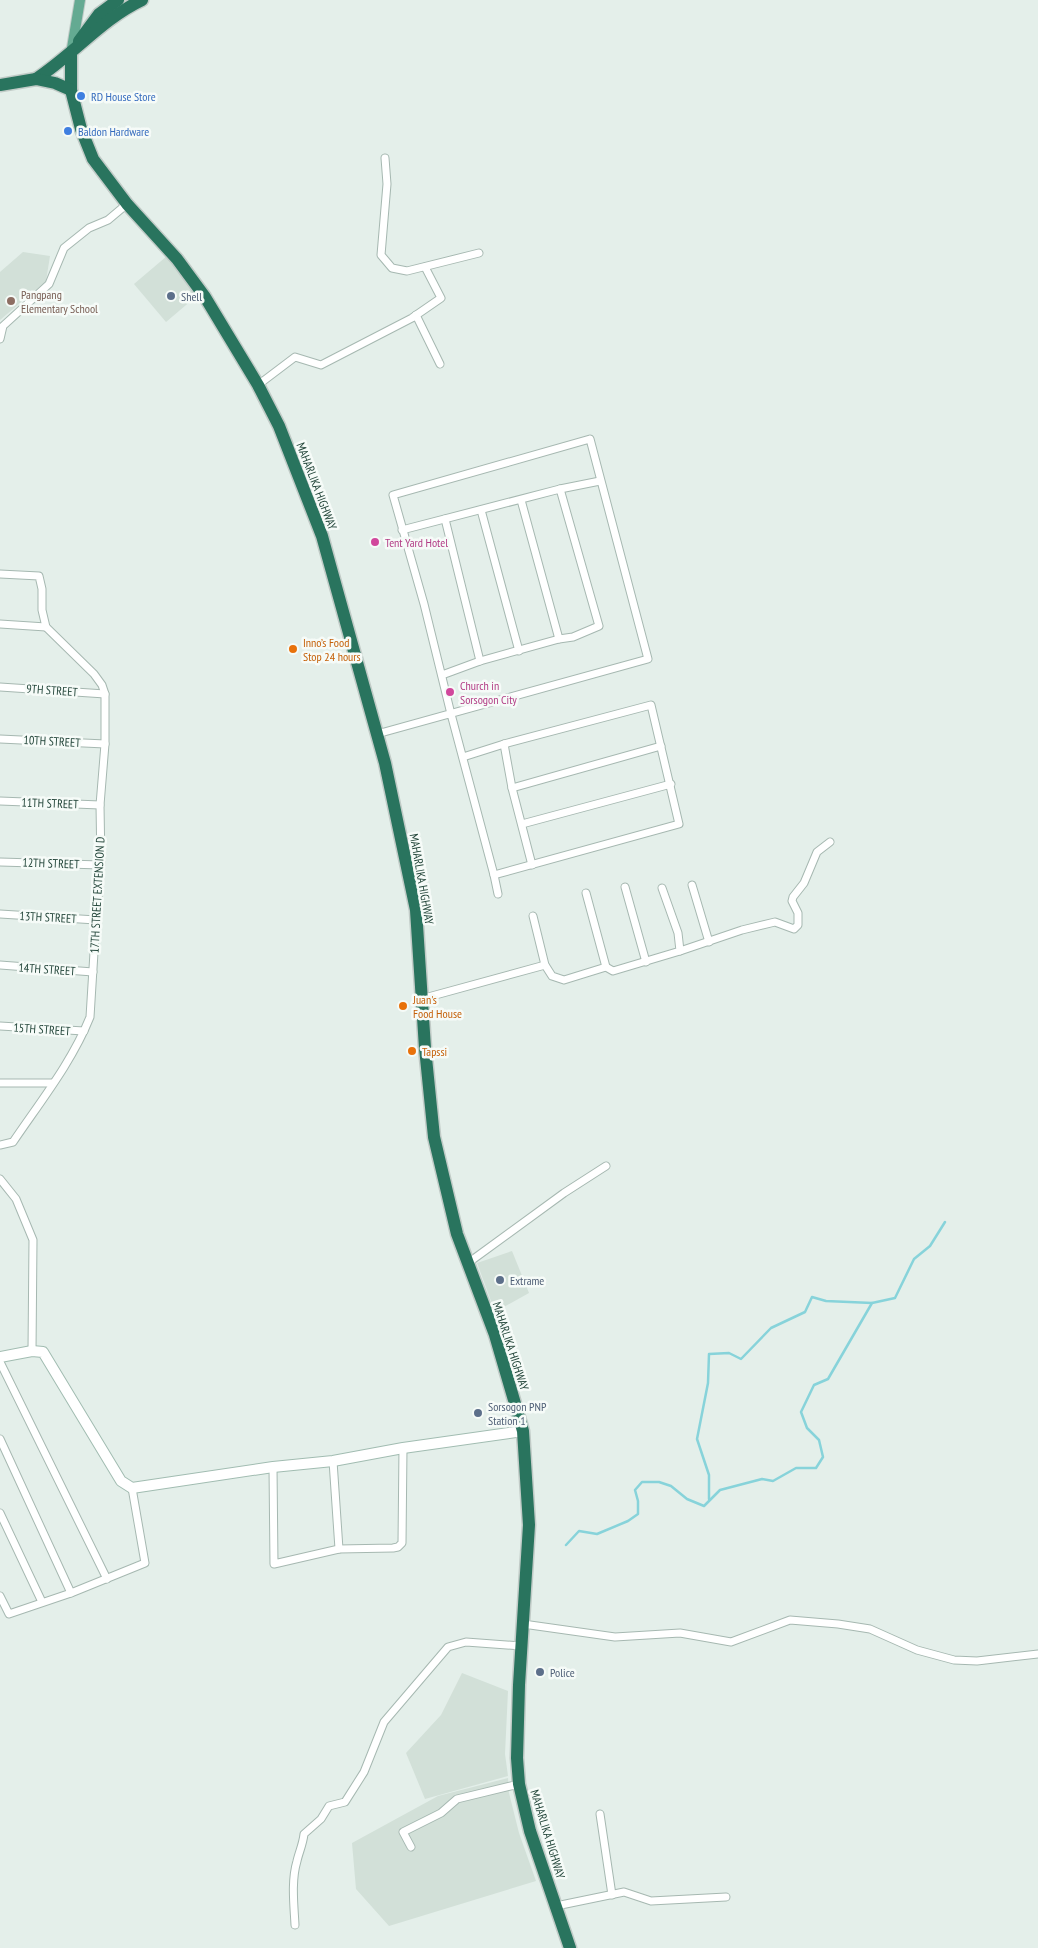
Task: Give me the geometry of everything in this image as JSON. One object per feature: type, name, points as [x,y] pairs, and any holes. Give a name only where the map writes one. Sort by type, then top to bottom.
[{"type":"highway","points":[[71,54],[92,21],[118,0]]},
{"type":"highway","points":[[36,79],[71,54],[118,13],[142,0]]},
{"type":"highway","name":"MAHARLIKA HIGHWAY","points":[[71,54],[71,90],[81,129],[93,159],[127,204],[178,259],[223,325],[258,384],[279,426],[322,536],[385,763],[416,910],[434,1137],[457,1234],[496,1335],[524,1432],[529,1525],[518,1714],[519,1784],[530,1831],[570,1948]]},
{"type":"highway","points":[[0,85],[36,79],[55,83],[71,90]]},
{"type":"main road","points":[[71,54],[80,0]]},
{"type":"street","points":[[385,158],[387,184],[381,255],[392,268],[406,271],[479,253]]},
{"type":"street","points":[[0,339],[3,326],[49,284],[64,248],[89,228],[108,220],[127,204]]},
{"type":"street","points":[[258,384],[295,356],[321,366],[416,315],[441,298],[425,267]]},
{"type":"street","points":[[416,315],[440,364]]},
{"type":"street","points":[[377,734],[451,714],[648,659],[590,439],[392,495],[442,675],[451,714],[498,894]]},
{"type":"street","points":[[402,530],[600,480]]},
{"type":"street","points":[[442,675],[480,661],[559,639],[573,637],[598,626],[560,489]]},
{"type":"street","points":[[521,500],[559,639]]},
{"type":"street","points":[[481,510],[519,651]]},
{"type":"street","points":[[445,518],[480,661]]},
{"type":"street","points":[[0,574],[39,576],[46,627],[94,674],[102,685],[105,694]]},
{"type":"street","points":[[0,624],[46,627]]},
{"type":"street","name":"9TH STREET","points":[[0,687],[105,694]]},
{"type":"street","name":"17TH STREET EXTENSION D","points":[[0,1145],[13,1142],[53,1083],[84,1032],[90,1018],[101,865],[100,805],[105,744],[105,694]]},
{"type":"street","points":[[463,757],[504,744],[651,705],[679,824],[494,875]]},
{"type":"street","name":"10TH STREET","points":[[0,739],[105,744]]},
{"type":"street","points":[[504,744],[512,788],[532,865]]},
{"type":"street","points":[[512,788],[661,746]]},
{"type":"street","points":[[522,824],[671,784]]},
{"type":"street","name":"11TH STREET","points":[[0,801],[100,805]]},
{"type":"street","points":[[586,893],[606,967],[613,971],[775,922],[794,929],[798,925],[798,913],[792,901],[793,897],[804,883],[816,852],[830,842]]},
{"type":"street","name":"12TH STREET","points":[[0,862],[101,865]]},
{"type":"street","points":[[692,885],[709,942]]},
{"type":"street","points":[[625,887],[646,962]]},
{"type":"street","points":[[662,888],[678,933],[680,951]]},
{"type":"street","name":"13TH STREET","points":[[0,914],[96,920]]},
{"type":"street","points":[[534,916],[545,965],[552,976],[564,980],[606,967]]},
{"type":"street","name":"14TH STREET","points":[[0,965],[93,972]]},
{"type":"street","points":[[422,999],[545,965]]},
{"type":"street","name":"15TH STREET","points":[[0,1026],[84,1032]]},
{"type":"street","points":[[0,1083],[53,1083]]},
{"type":"street","points":[[468,1263],[564,1193],[606,1166]]},
{"type":"street","points":[[0,1179],[16,1199],[34,1240],[32,1351]]},
{"type":"street","points":[[0,1357],[32,1351],[42,1352],[120,1481],[132,1488],[272,1467],[334,1461],[403,1448],[524,1432]]},
{"type":"street","points":[[0,1362],[107,1579]]},
{"type":"street","points":[[0,1439],[71,1593]]},
{"type":"street","points":[[272,1467],[274,1564],[339,1549],[393,1548],[398,1547],[402,1543],[403,1448]]},
{"type":"street","points":[[334,1461],[339,1549]]},
{"type":"street","points":[[0,1596],[9,1614],[71,1593],[145,1563],[132,1488]]},
{"type":"street","points":[[0,1513],[42,1602]]},
{"type":"street","points":[[522,1624],[615,1637],[680,1633],[731,1642],[790,1620],[870,1629],[917,1650],[954,1660],[977,1662],[1038,1654]]},
{"type":"street","points":[[295,1925],[294,1893],[296,1862],[304,1834],[322,1819],[329,1806],[345,1802],[364,1772],[384,1722],[448,1647],[466,1642],[521,1646]]},
{"type":"street","points":[[411,1847],[403,1832],[441,1813],[457,1799],[519,1784]]},
{"type":"street","points":[[600,1814],[612,1894]]},
{"type":"street","points":[[556,1906],[624,1892],[652,1902],[726,1897]]},
{"type":"shaded area","name":"Pangpang Elementary School","points":[[23,252],[50,256],[46,281],[0,320],[0,272]]},
{"type":"shaded area","points":[[167,256],[199,294],[166,322],[134,284]]},
{"type":"shaded area","points":[[512,1251],[529,1293],[495,1312],[477,1263]]},
{"type":"shaded area","points":[[462,1673],[508,1691],[505,1754],[508,1776],[425,1799],[406,1753],[441,1715]]},
{"type":"shaded area","points":[[508,1778],[509,1793],[519,1833],[536,1881],[389,1926],[356,1889],[352,1843],[438,1796]]},
{"type":"waterway","points":[[566,1545],[579,1531],[597,1534],[628,1521],[638,1514],[638,1501],[635,1490],[642,1482],[659,1482],[671,1486],[687,1499],[704,1506],[720,1490],[762,1479],[773,1481],[796,1468],[816,1468],[823,1457],[819,1440],[807,1428],[801,1412],[814,1385],[828,1379],[872,1303],[895,1298],[914,1259],[930,1246],[945,1222]]},
{"type":"waterway","points":[[709,1499],[709,1475],[697,1439],[708,1383],[709,1354],[729,1353],[741,1359],[771,1328],[805,1312],[812,1297],[826,1301],[872,1303]]},
{"type":"place","name":"RD House Store","points":[[81,96]]},
{"type":"place","name":"Baldon Hardware","points":[[68,131]]},
{"type":"place","name":"Shell","points":[[171,296]]},
{"type":"place","name":"Pangpang Elementary School","points":[[11,301]]},
{"type":"place","name":"Tent Yard Hotel","points":[[375,542]]},
{"type":"place","name":"Inno’s Food Stop 24 hours","points":[[293,649]]},
{"type":"place","name":"Church in Sorsogon City","points":[[450,692]]},
{"type":"place","name":"Juan's Food House","points":[[403,1006]]},
{"type":"place","name":"Tapssi","points":[[412,1051]]},
{"type":"place","name":"Extrame","points":[[500,1280]]},
{"type":"place","name":"Sorsogon PNP Station 1","points":[[478,1413]]},
{"type":"place","name":"Police","points":[[540,1672]]}]
